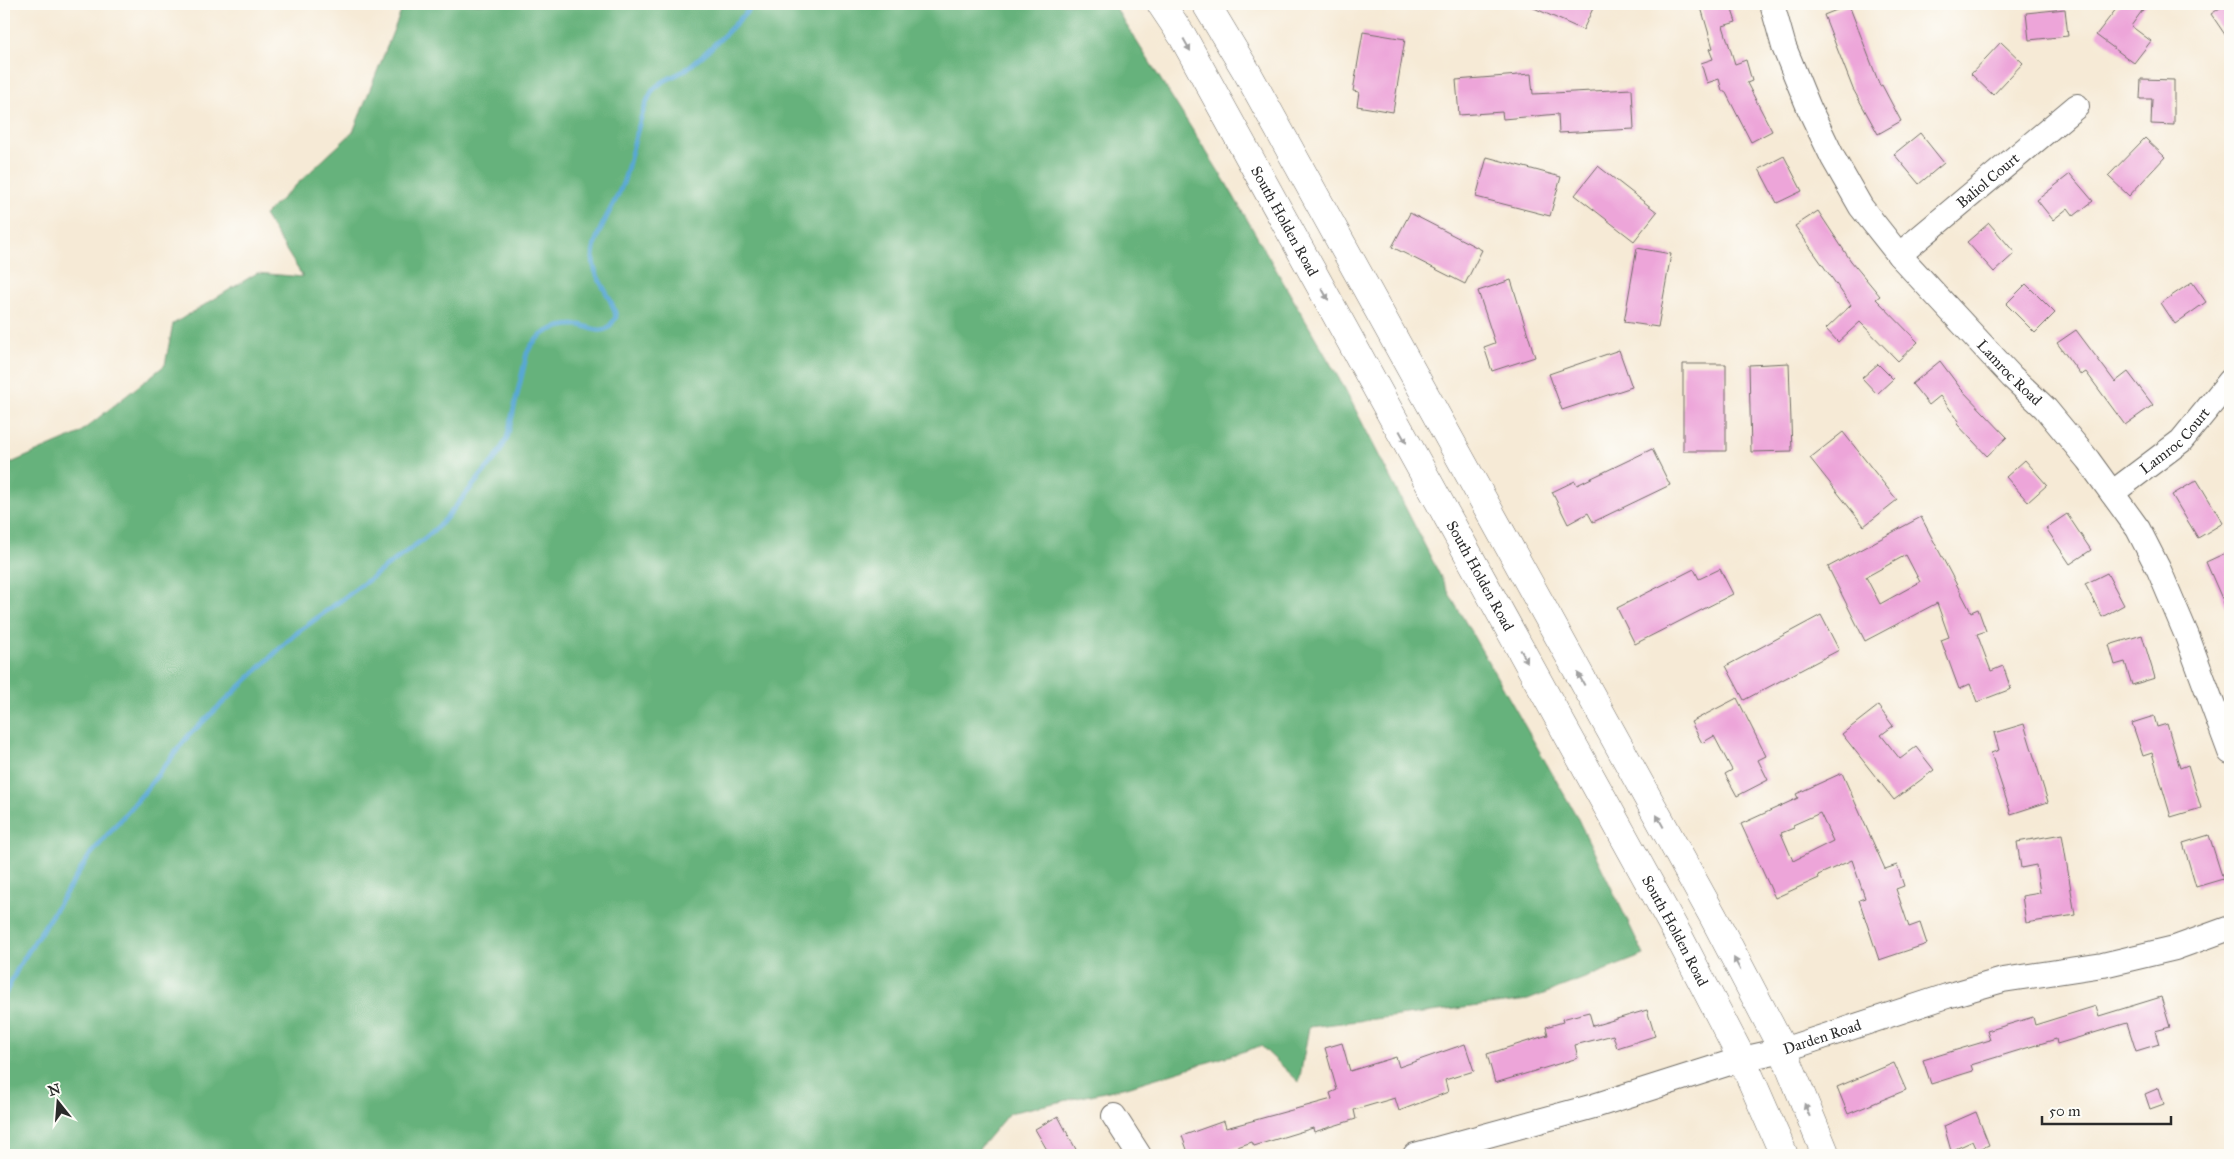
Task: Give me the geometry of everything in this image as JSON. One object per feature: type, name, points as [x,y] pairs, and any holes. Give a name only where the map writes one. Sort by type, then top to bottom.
[{"type":"main road","name":"South Holden Road","points":[[1161,4],[1183,37],[1678,935],[1742,1059],[1784,1155]]},
{"type":"main road","points":[[1206,4],[1253,83],[1714,918],[1783,1050],[1826,1155]]},
{"type":"street","name":"Lamroc Road","points":[[1772,4],[1784,46],[1833,158],[1861,207],[1899,255],[2012,376],[2045,408],[2138,529],[2159,570],[2230,752]]},
{"type":"street","name":"Baliol Court","points":[[1899,255],[2076,106]]},
{"type":"street","name":"Lamroc Court","points":[[2112,493],[2181,441],[2230,381]]},
{"type":"street","name":"Darden Road","points":[[1415,1155],[1594,1106],[1742,1059],[1783,1050],[1947,996],[2003,980],[2103,965],[2175,948],[2230,928]]},
{"type":"street","points":[[1114,1116],[1138,1155]]},
{"type":"green space","points":[[404,4],[1113,4],[1226,183],[1345,389],[1451,597],[1576,815],[1644,955],[1528,1000],[1309,1027],[1299,1082],[1261,1046],[1127,1087],[1009,1113],[974,1155],[4,1155],[4,466],[78,434],[165,365],[173,324],[257,273],[303,277],[264,215],[353,132]]},
{"type":"building","points":[[1525,4],[1595,4],[1583,30]]},
{"type":"building","points":[[1700,4],[1730,4],[1736,22],[1723,26],[1735,64],[1746,60],[1752,81],[1747,83],[1772,131],[1751,142],[1725,91],[1722,91],[1719,79],[1707,83],[1701,63],[1713,59],[1709,49],[1713,48]]},
{"type":"building","points":[[2120,4],[2147,4],[2131,26],[2151,41],[2134,63],[2096,35]]},
{"type":"building","points":[[2226,4],[2230,4],[2230,42],[2211,14]]},
{"type":"building","points":[[1849,5],[1880,86],[1882,85],[1901,121],[1878,134],[1853,89],[1824,15]]},
{"type":"building","points":[[2065,9],[2068,36],[2029,40],[2026,13]]},
{"type":"building","points":[[1363,32],[1405,39],[1393,112],[1357,106],[1359,92],[1353,91]]},
{"type":"building","points":[[2001,42],[2023,63],[1993,95],[1971,74]]},
{"type":"building","points":[[1531,74],[1533,94],[1632,89],[1634,129],[1559,133],[1558,114],[1503,119],[1502,112],[1459,115],[1456,80]]},
{"type":"building","points":[[2141,79],[2174,80],[2174,125],[2151,124],[2152,99],[2140,99]]},
{"type":"building","points":[[1920,133],[1944,163],[1919,184],[1894,154]]},
{"type":"building","points":[[2145,138],[2165,157],[2129,196],[2108,176]]},
{"type":"building","points":[[1784,156],[1802,191],[1777,203],[1759,169]]},
{"type":"building","points":[[1487,157],[1561,177],[1550,216],[1476,197]]},
{"type":"building","points":[[1598,166],[1657,212],[1634,241],[1575,195]]},
{"type":"building","points":[[2070,174],[2093,201],[2074,216],[2068,208],[2053,220],[2037,200]]},
{"type":"building","points":[[1818,211],[1851,261],[1880,296],[1876,299],[1918,342],[1898,361],[1860,322],[1838,342],[1826,329],[1851,305],[1795,226]]},
{"type":"building","points":[[1410,213],[1482,250],[1465,284],[1392,247]]},
{"type":"building","points":[[1989,223],[2015,253],[1994,272],[1967,242]]},
{"type":"building","points":[[1637,248],[1671,254],[1658,327],[1624,322]]},
{"type":"building","points":[[1511,280],[1535,357],[1492,371],[1484,347],[1495,343],[1478,291]]},
{"type":"building","points":[[2192,282],[2206,302],[2175,324],[2161,303]]},
{"type":"building","points":[[2026,284],[2055,313],[2035,333],[2006,304]]},
{"type":"building","points":[[2076,330],[2115,382],[2128,372],[2153,405],[2125,425],[2086,372],[2081,375],[2057,343]]},
{"type":"building","points":[[1619,350],[1632,387],[1562,410],[1549,374]]},
{"type":"building","points":[[1940,361],[1961,389],[2007,437],[1987,456],[1957,424],[1959,421],[1940,396],[1929,405],[1912,384]]},
{"type":"building","points":[[1789,363],[1792,451],[1751,452],[1749,365]]},
{"type":"building","points":[[1683,364],[1726,364],[1726,451],[1683,451]]},
{"type":"building","points":[[1878,364],[1893,379],[1877,394],[1862,378]]},
{"type":"building","points":[[1843,432],[1897,500],[1864,526],[1810,458]]},
{"type":"building","points":[[1652,449],[1670,485],[1593,522],[1588,513],[1568,524],[1552,492],[1575,481],[1577,485]]},
{"type":"building","points":[[2025,460],[2047,485],[2028,502],[2006,477]]},
{"type":"building","points":[[2197,480],[2223,523],[2198,538],[2172,495]]},
{"type":"building","points":[[2067,514],[2091,550],[2070,564],[2046,528]]},
{"type":"building","points":[[1921,517],[1971,612],[1978,609],[1986,631],[1977,634],[1991,671],[2003,666],[2011,689],[1977,702],[1970,684],[1959,689],[1941,640],[1949,637],[1937,603],[1865,641],[1828,567]],"holes":[[[1906,555],[1920,582],[1880,604],[1866,577]]]},
{"type":"building","points":[[2230,551],[2230,617],[2206,562]]},
{"type":"building","points":[[1694,569],[1699,579],[1720,569],[1733,594],[1635,644],[1617,608]]},
{"type":"building","points":[[2107,573],[2124,605],[2102,617],[2085,584]]},
{"type":"building","points":[[1821,615],[1839,650],[1744,700],[1726,666]]},
{"type":"building","points":[[2142,635],[2155,678],[2132,685],[2125,662],[2115,665],[2109,645]]},
{"type":"building","points":[[1737,698],[1766,756],[1758,760],[1768,780],[1737,796],[1725,774],[1732,770],[1714,736],[1702,743],[1691,722]]},
{"type":"building","points":[[1878,706],[1893,726],[1881,735],[1900,759],[1916,747],[1934,770],[1894,800],[1842,734]]},
{"type":"building","points":[[2154,716],[2157,727],[2167,724],[2180,768],[2188,765],[2201,808],[2171,817],[2152,753],[2143,756],[2132,723]]},
{"type":"building","points":[[2024,724],[2048,802],[2011,814],[1991,753],[1999,750],[1994,733]]},
{"type":"building","points":[[1842,773],[1885,869],[1897,865],[1904,886],[1896,889],[1909,927],[1920,923],[1927,944],[1879,960],[1859,900],[1865,898],[1852,860],[1818,875],[1819,878],[1775,898],[1741,824],[1798,798],[1796,794]],"holes":[[[1820,813],[1833,841],[1793,861],[1781,833],[1794,828],[1793,825]]]},
{"type":"building","points":[[2062,834],[2075,915],[2026,923],[2022,896],[2040,893],[2036,865],[2021,868],[2017,842]]},
{"type":"building","points":[[2209,835],[2223,879],[2196,887],[2183,843]]},
{"type":"building","points":[[2161,997],[2170,1027],[2155,1031],[2159,1044],[2136,1051],[2127,1023],[2057,1044],[2056,1039],[1971,1065],[1973,1071],[1931,1084],[1923,1060],[1990,1040],[1987,1031],[2033,1017],[2035,1025],[2096,1006],[2099,1016]]},
{"type":"building","points":[[1647,1010],[1655,1036],[1617,1048],[1613,1035],[1575,1045],[1578,1058],[1495,1083],[1487,1054],[1548,1035],[1546,1027],[1563,1022],[1562,1019],[1589,1012],[1593,1026]]},
{"type":"building","points":[[1342,1043],[1350,1071],[1396,1057],[1399,1067],[1465,1044],[1474,1071],[1445,1080],[1448,1092],[1399,1111],[1395,1098],[1354,1110],[1356,1119],[1314,1132],[1313,1128],[1254,1146],[1252,1142],[1214,1155],[1189,1155],[1182,1136],[1224,1121],[1226,1128],[1332,1099],[1330,1093],[1337,1090],[1325,1048]]},
{"type":"building","points":[[1894,1063],[1906,1090],[1848,1114],[1837,1087]]},
{"type":"building","points":[[2159,1088],[2164,1104],[2150,1109],[2145,1094]]},
{"type":"building","points":[[1976,1112],[1989,1145],[1977,1150],[1973,1141],[1951,1151],[1944,1126]]},
{"type":"building","points":[[1058,1116],[1079,1155],[1050,1155],[1035,1129]]},
{"type":"waterway","points":[[4,996],[19,966],[90,855],[142,795],[189,735],[294,635],[425,538],[442,523],[498,455],[507,438],[527,353],[536,340],[548,331],[563,326],[579,325],[596,330],[603,330],[609,327],[616,317],[611,302],[596,273],[593,258],[594,248],[601,227],[622,187],[638,129],[651,93],[663,82],[695,62],[754,4]]}]
